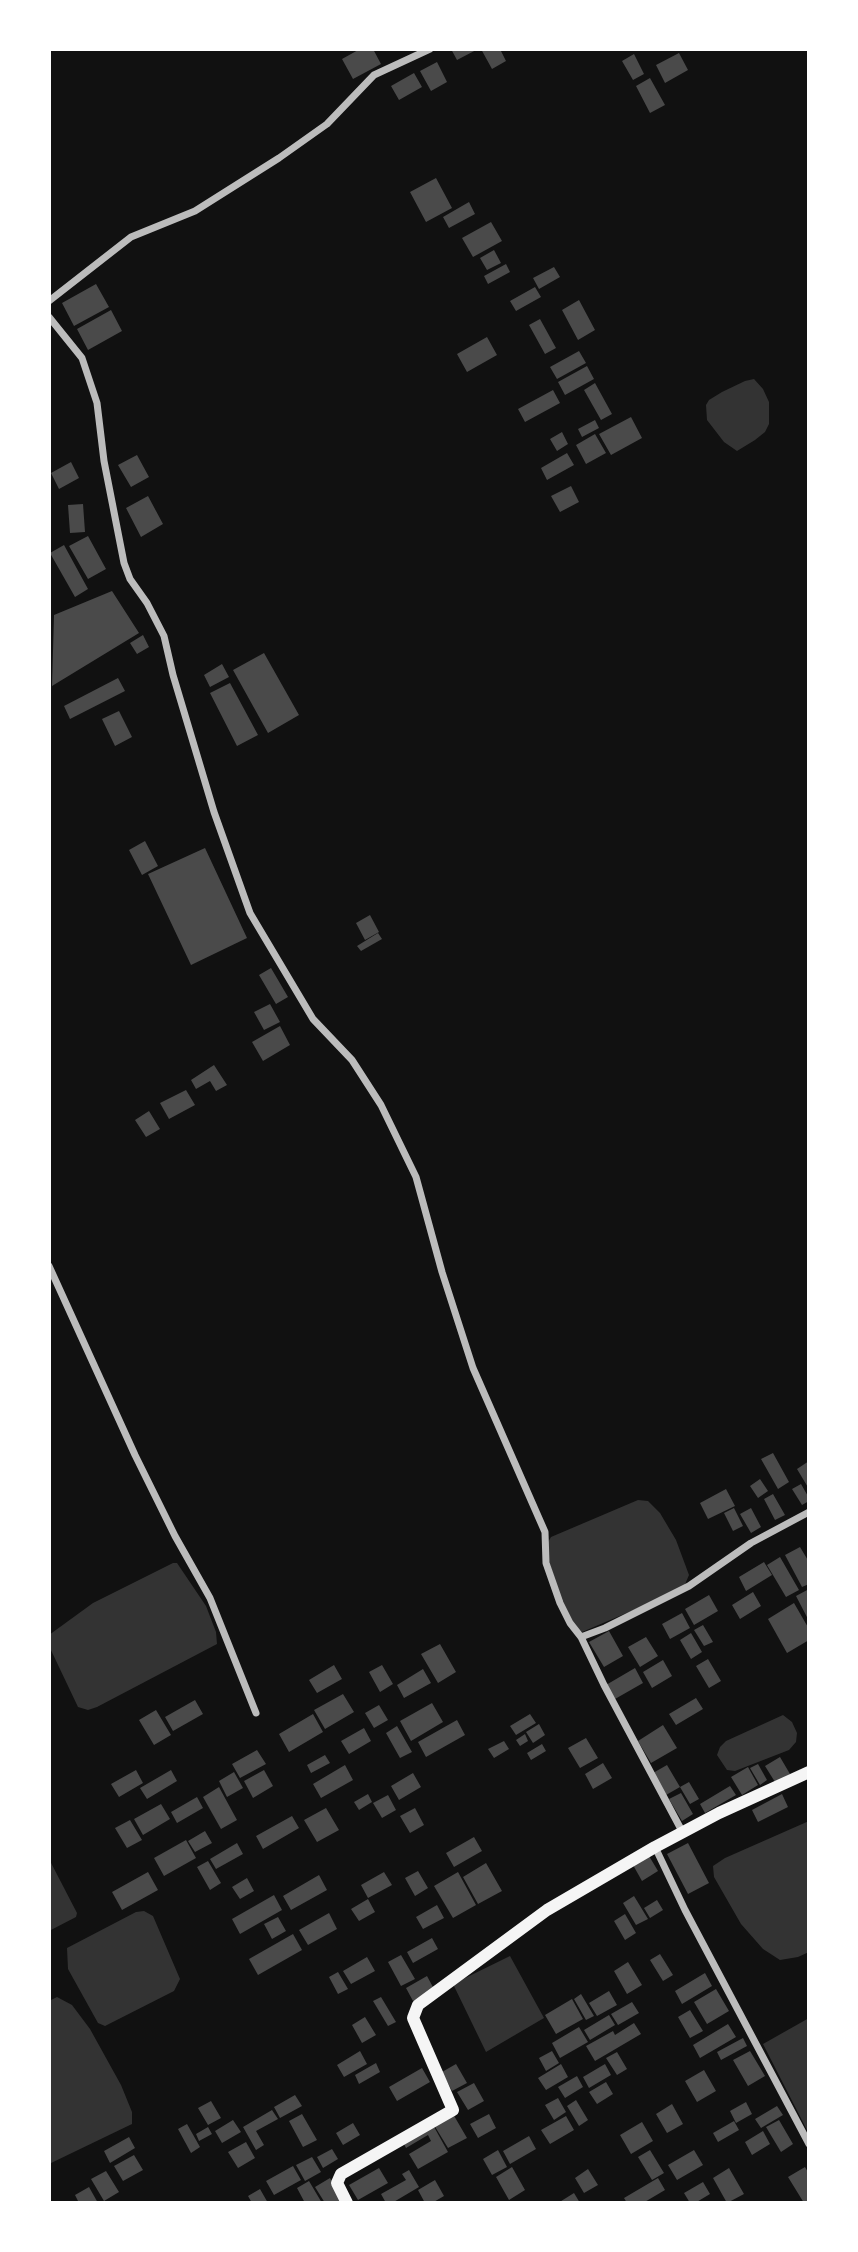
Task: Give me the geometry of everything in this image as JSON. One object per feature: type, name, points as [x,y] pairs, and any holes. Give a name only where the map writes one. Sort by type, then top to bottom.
[{"type":"main road","points":[[346,2203],[337,2183],[341,2174],[453,2110],[413,2018],[418,2005],[547,1910],[655,1847],[809,1772]]},
{"type":"street","points":[[49,301],[131,237],[195,211],[279,158],[327,124],[374,75],[430,49]]},
{"type":"street","points":[[49,317],[82,358],[90,380],[97,403],[104,461],[124,563],[130,579],[147,603],[164,636],[214,812],[250,913],[313,1018],[352,1060],[381,1105],[416,1177],[442,1272],[473,1368],[544,1527],[546,1563],[560,1603],[581,1637],[632,1740],[684,1833]]},
{"type":"street","points":[[49,1266],[141,1467],[210,1598],[256,1713]]},
{"type":"street","points":[[581,1637],[605,1628],[689,1586],[751,1543],[809,1512]]},
{"type":"street","points":[[655,1847],[691,1922],[809,2144]]},
{"type":"shaded area","points":[[754,379],[769,402],[769,424],[765,432],[737,451],[724,442],[707,420],[706,405],[722,392]]},
{"type":"shaded area","points":[[638,1500],[648,1501],[660,1513],[676,1540],[689,1575],[683,1589],[582,1632],[572,1623],[562,1601],[546,1552],[547,1544],[551,1537]]},
{"type":"shaded area","points":[[177,1563],[206,1606],[216,1632],[217,1644],[97,1707],[88,1710],[78,1707],[49,1646],[49,1635],[93,1603]]},
{"type":"shaded area","points":[[783,1715],[792,1722],[797,1733],[796,1742],[789,1750],[735,1771],[727,1770],[717,1755],[726,1741]]},
{"type":"shaded area","points":[[809,1821],[809,1952],[780,1960],[763,1949],[741,1924],[714,1877],[713,1866],[725,1858]]},
{"type":"shaded area","points":[[49,1859],[77,1913],[76,1917],[49,1931]]},
{"type":"shaded area","points":[[144,1911],[153,1916],[180,1979],[174,1991],[105,2026],[98,2023],[68,1969],[67,1948],[136,1912]]},
{"type":"shaded area","points":[[510,1956],[544,2018],[486,2052],[453,1984]]},
{"type":"shaded area","points":[[57,1997],[72,2005],[90,2029],[121,2085],[132,2112],[132,2124],[49,2164],[49,2001]]},
{"type":"shaded area","points":[[809,2018],[809,2134],[763,2044]]},
{"type":"building","points":[[360,49],[373,49],[381,64],[353,79],[342,59]]},
{"type":"building","points":[[451,49],[478,49],[457,60]]},
{"type":"building","points":[[481,49],[500,49],[506,61],[492,69]]},
{"type":"building","points":[[679,53],[688,70],[665,83],[656,65]]},
{"type":"building","points":[[634,54],[644,74],[633,80],[622,61]]},
{"type":"building","points":[[437,62],[447,82],[431,91],[420,71]]},
{"type":"building","points":[[414,73],[422,87],[399,100],[391,86]]},
{"type":"building","points":[[650,78],[665,105],[650,113],[636,86]]},
{"type":"building","points":[[436,178],[452,208],[426,222],[410,192]]},
{"type":"building","points":[[469,202],[475,214],[449,228],[443,217]]},
{"type":"building","points":[[491,222],[502,241],[473,257],[462,238]]},
{"type":"building","points":[[494,250],[501,263],[487,270],[480,258]]},
{"type":"building","points":[[506,264],[510,272],[488,284],[484,276]]},
{"type":"building","points":[[554,267],[560,277],[539,289],[533,278]]},
{"type":"building","points":[[96,284],[109,307],[74,326],[62,303]]},
{"type":"building","points":[[535,287],[541,297],[516,311],[510,301]]},
{"type":"building","points":[[579,300],[595,330],[578,340],[562,310]]},
{"type":"building","points":[[111,310],[122,331],[88,350],[77,329]]},
{"type":"building","points":[[540,319],[556,348],[545,354],[529,325]]},
{"type":"building","points":[[487,337],[497,355],[467,372],[457,354]]},
{"type":"building","points":[[579,351],[586,363],[557,379],[550,367]]},
{"type":"building","points":[[587,366],[594,379],[565,395],[558,382]]},
{"type":"building","points":[[595,383],[612,414],[601,420],[584,390]]},
{"type":"building","points":[[553,390],[560,403],[525,422],[518,409]]},
{"type":"building","points":[[631,417],[642,438],[611,455],[599,434]]},
{"type":"building","points":[[595,420],[599,428],[582,437],[578,429]]},
{"type":"building","points":[[562,432],[568,444],[557,451],[550,439]]},
{"type":"building","points":[[595,434],[606,453],[586,464],[576,445]]},
{"type":"building","points":[[567,453],[574,465],[547,480],[541,468]]},
{"type":"building","points":[[137,455],[149,477],[131,487],[118,465]]},
{"type":"building","points":[[71,462],[79,478],[59,489],[51,473]]},
{"type":"building","points":[[571,486],[579,502],[560,512],[551,496]]},
{"type":"building","points":[[148,496],[163,524],[141,537],[126,508]]},
{"type":"building","points":[[83,504],[85,532],[70,533],[68,505]]},
{"type":"building","points":[[88,536],[106,569],[88,579],[69,546]]},
{"type":"building","points":[[64,545],[88,589],[75,597],[50,553]]},
{"type":"building","points":[[112,591],[139,633],[52,686],[54,615]]},
{"type":"building","points":[[143,635],[149,647],[137,654],[130,643]]},
{"type":"building","points":[[264,653],[299,715],[268,733],[233,670]]},
{"type":"building","points":[[222,664],[229,677],[210,687],[204,675]]},
{"type":"building","points":[[118,678],[125,691],[70,719],[64,706]]},
{"type":"building","points":[[230,683],[258,735],[237,746],[210,693]]},
{"type":"building","points":[[119,711],[132,737],[115,746],[102,719]]},
{"type":"building","points":[[145,841],[158,866],[142,875],[129,850]]},
{"type":"building","points":[[205,848],[247,938],[191,965],[148,874]]},
{"type":"building","points":[[370,915],[379,932],[365,940],[356,923]]},
{"type":"building","points":[[378,933],[382,939],[361,951],[357,946]]},
{"type":"building","points":[[271,968],[288,997],[276,1004],[259,975]]},
{"type":"building","points":[[270,1004],[280,1022],[264,1030],[254,1012]]},
{"type":"building","points":[[280,1026],[290,1045],[263,1061],[252,1042]]},
{"type":"building","points":[[214,1065],[227,1085],[216,1091],[210,1081],[196,1089],[191,1080]]},
{"type":"building","points":[[186,1090],[195,1105],[169,1119],[160,1103]]},
{"type":"building","points":[[149,1111],[160,1129],[146,1137],[135,1120]]},
{"type":"building","points":[[773,1453],[789,1482],[778,1489],[761,1459]]},
{"type":"building","points":[[809,1461],[809,1489],[797,1469]]},
{"type":"building","points":[[760,1479],[768,1491],[758,1498],[750,1486]]},
{"type":"building","points":[[801,1484],[809,1498],[809,1501],[802,1505],[792,1489]]},
{"type":"building","points":[[726,1489],[735,1506],[708,1519],[700,1503]]},
{"type":"building","points":[[773,1494],[785,1515],[775,1520],[764,1499]]},
{"type":"building","points":[[734,1508],[743,1526],[733,1531],[724,1513]]},
{"type":"building","points":[[751,1508],[761,1527],[751,1533],[740,1514]]},
{"type":"building","points":[[800,1547],[809,1562],[809,1584],[802,1587],[785,1555]]},
{"type":"building","points":[[780,1557],[799,1590],[786,1597],[767,1565]]},
{"type":"building","points":[[764,1562],[772,1575],[746,1591],[739,1577]]},
{"type":"building","points":[[809,1589],[809,1621],[796,1596]]},
{"type":"building","points":[[753,1592],[761,1606],[740,1619],[732,1605]]},
{"type":"building","points":[[709,1595],[718,1611],[694,1625],[685,1609]]},
{"type":"building","points":[[794,1603],[809,1629],[809,1640],[787,1653],[768,1619]]},
{"type":"building","points":[[682,1613],[690,1628],[670,1639],[662,1624]]},
{"type":"building","points":[[703,1625],[713,1642],[704,1646],[694,1630]]},
{"type":"building","points":[[609,1631],[623,1656],[604,1667],[589,1642]]},
{"type":"building","points":[[691,1633],[702,1652],[691,1659],[680,1640]]},
{"type":"building","points":[[646,1637],[658,1656],[640,1667],[628,1647]]},
{"type":"building","points":[[440,1644],[456,1672],[438,1683],[421,1654]]},
{"type":"building","points":[[708,1659],[721,1681],[709,1688],[696,1666]]},
{"type":"building","points":[[663,1660],[672,1676],[652,1688],[643,1672]]},
{"type":"building","points":[[334,1665],[342,1679],[317,1693],[309,1680]]},
{"type":"building","points":[[382,1665],[393,1684],[380,1692],[369,1672]]},
{"type":"building","points":[[635,1668],[643,1683],[615,1699],[606,1685]]},
{"type":"building","points":[[423,1669],[431,1683],[404,1698],[397,1685]]},
{"type":"building","points":[[343,1694],[354,1712],[325,1729],[314,1710]]},
{"type":"building","points":[[696,1698],[703,1709],[676,1725],[669,1714]]},
{"type":"building","points":[[195,1700],[203,1714],[173,1731],[165,1717]]},
{"type":"building","points":[[432,1703],[443,1722],[411,1741],[400,1721]]},
{"type":"building","points":[[379,1705],[388,1720],[374,1728],[365,1713]]},
{"type":"building","points":[[156,1710],[171,1735],[154,1745],[139,1720]]},
{"type":"building","points":[[313,1714],[323,1732],[289,1752],[279,1734]]},
{"type":"building","points":[[530,1714],[536,1723],[516,1735],[510,1726]]},
{"type":"building","points":[[457,1720],[465,1735],[426,1757],[418,1742]]},
{"type":"building","points":[[539,1724],[545,1735],[533,1743],[526,1732]]},
{"type":"building","points":[[663,1725],[677,1748],[651,1763],[638,1741]]},
{"type":"building","points":[[397,1726],[412,1752],[400,1758],[386,1733]]},
{"type":"building","points":[[364,1728],[371,1741],[349,1754],[341,1741]]},
{"type":"building","points":[[525,1734],[528,1741],[520,1746],[516,1740]]},
{"type":"building","points":[[586,1738],[598,1758],[580,1768],[568,1748]]},
{"type":"building","points":[[504,1741],[509,1749],[494,1758],[488,1749]]},
{"type":"building","points":[[542,1744],[546,1751],[531,1760],[527,1753]]},
{"type":"building","points":[[257,1750],[266,1764],[240,1778],[232,1764]]},
{"type":"building","points":[[325,1755],[330,1763],[311,1773],[307,1765]]},
{"type":"building","points":[[780,1757],[790,1774],[775,1782],[765,1766]]},
{"type":"building","points":[[603,1763],[612,1778],[593,1789],[585,1774]]},
{"type":"building","points":[[758,1764],[767,1780],[760,1785],[750,1768]]},
{"type":"building","points":[[345,1765],[353,1780],[321,1798],[313,1784]]},
{"type":"building","points":[[667,1765],[680,1787],[666,1795],[653,1773]]},
{"type":"building","points":[[748,1767],[758,1785],[742,1795],[731,1777]]},
{"type":"building","points":[[136,1770],[143,1783],[119,1797],[111,1784]]},
{"type":"building","points":[[171,1770],[177,1781],[147,1799],[140,1788]]},
{"type":"building","points":[[264,1770],[273,1786],[253,1798],[244,1781]]},
{"type":"building","points":[[234,1772],[243,1788],[227,1797],[219,1781]]},
{"type":"building","points":[[413,1773],[421,1787],[399,1800],[391,1786]]},
{"type":"building","points":[[689,1782],[699,1799],[690,1804],[680,1787]]},
{"type":"building","points":[[730,1786],[736,1795],[705,1813],[700,1804]]},
{"type":"building","points":[[219,1787],[237,1820],[221,1829],[203,1797]]},
{"type":"building","points":[[681,1793],[693,1814],[682,1821],[669,1799]]},
{"type":"building","points":[[368,1794],[372,1802],[359,1810],[354,1802]]},
{"type":"building","points":[[782,1794],[788,1807],[758,1822],[752,1810]]},
{"type":"building","points":[[388,1795],[396,1810],[382,1818],[373,1803]]},
{"type":"building","points":[[197,1797],[203,1808],[177,1823],[171,1812]]},
{"type":"building","points":[[161,1804],[170,1819],[143,1835],[134,1819]]},
{"type":"building","points":[[326,1808],[339,1830],[317,1842],[304,1820]]},
{"type":"building","points":[[415,1808],[424,1825],[410,1833],[400,1816]]},
{"type":"building","points":[[292,1816],[299,1828],[263,1849],[256,1836]]},
{"type":"building","points":[[130,1820],[142,1840],[127,1848],[115,1828]]},
{"type":"building","points":[[205,1831],[212,1843],[195,1852],[188,1841]]},
{"type":"building","points":[[474,1837],[482,1851],[454,1867],[446,1853]]},
{"type":"building","points":[[186,1840],[196,1858],[164,1876],[154,1858]]},
{"type":"building","points":[[237,1843],[243,1854],[216,1869],[210,1859]]},
{"type":"building","points":[[688,1843],[709,1883],[688,1894],[667,1854]]},
{"type":"building","points":[[649,1856],[658,1871],[642,1881],[633,1865]]},
{"type":"building","points":[[208,1861],[221,1883],[210,1890],[197,1867]]},
{"type":"building","points":[[486,1863],[502,1891],[478,1904],[463,1877]]},
{"type":"building","points":[[418,1871],[428,1888],[415,1896],[405,1878]]},
{"type":"building","points":[[148,1872],[158,1890],[122,1910],[112,1892]]},
{"type":"building","points":[[384,1872],[392,1885],[368,1898],[361,1885]]},
{"type":"building","points":[[458,1872],[476,1905],[453,1918],[434,1886]]},
{"type":"building","points":[[319,1875],[327,1890],[291,1910],[283,1896]]},
{"type":"building","points":[[247,1878],[254,1891],[240,1899],[232,1887]]},
{"type":"building","points":[[274,1895],[282,1910],[240,1934],[232,1919]]},
{"type":"building","points":[[634,1896],[648,1919],[636,1925],[623,1903]]},
{"type":"building","points":[[368,1899],[375,1912],[359,1921],[351,1909]]},
{"type":"building","points":[[657,1900],[663,1910],[650,1918],[644,1908]]},
{"type":"building","points":[[437,1905],[444,1918],[423,1929],[416,1917]]},
{"type":"building","points":[[329,1913],[337,1929],[308,1945],[299,1930]]},
{"type":"building","points":[[625,1914],[636,1933],[625,1940],[614,1921]]},
{"type":"building","points":[[278,1917],[286,1931],[272,1939],[264,1924]]},
{"type":"building","points":[[293,1934],[302,1950],[258,1975],[249,1959]]},
{"type":"building","points":[[432,1938],[438,1949],[413,1963],[407,1952]]},
{"type":"building","points":[[660,1954],[673,1975],[663,1981],[650,1960]]},
{"type":"building","points":[[401,1955],[415,1979],[401,1986],[388,1962]]},
{"type":"building","points":[[367,1957],[375,1971],[351,1984],[343,1971]]},
{"type":"building","points":[[628,1962],[642,1985],[627,1994],[614,1971]]},
{"type":"building","points":[[338,1972],[348,1989],[338,1994],[329,1977]]},
{"type":"building","points":[[705,1973],[712,1986],[682,2004],[675,1991]]},
{"type":"building","points":[[427,1976],[434,1989],[413,2001],[406,1988]]},
{"type":"building","points":[[716,1989],[729,2011],[707,2024],[694,2002]]},
{"type":"building","points":[[609,1991],[617,2005],[597,2016],[589,2003]]},
{"type":"building","points":[[581,1994],[594,2016],[586,2020],[574,1999]]},
{"type":"building","points":[[381,1997],[396,2022],[388,2026],[373,2001]]},
{"type":"building","points":[[572,1999],[583,2019],[556,2034],[545,2015]]},
{"type":"building","points":[[632,2002],[639,2013],[618,2025],[611,2014]]},
{"type":"building","points":[[690,2010],[703,2031],[690,2038],[678,2017]]},
{"type":"building","points":[[609,2015],[615,2025],[590,2040],[584,2030]]},
{"type":"building","points":[[365,2017],[376,2035],[362,2043],[352,2025]]},
{"type":"building","points":[[634,2023],[641,2034],[595,2061],[586,2046],[613,2031],[615,2035]]},
{"type":"building","points":[[728,2024],[736,2037],[700,2058],[693,2045]]},
{"type":"building","points":[[579,2027],[588,2042],[560,2058],[552,2043]]},
{"type":"building","points":[[743,2038],[747,2046],[721,2060],[717,2052]]},
{"type":"building","points":[[360,2051],[367,2064],[344,2077],[337,2065]]},
{"type":"building","points":[[552,2051],[559,2063],[546,2071],[539,2058]]},
{"type":"building","points":[[750,2051],[765,2076],[748,2086],[733,2060]]},
{"type":"building","points":[[617,2052],[627,2069],[617,2075],[606,2058]]},
{"type":"building","points":[[376,2063],[380,2072],[359,2084],[355,2075]]},
{"type":"building","points":[[456,2064],[467,2083],[452,2091],[442,2072]]},
{"type":"building","points":[[561,2064],[568,2077],[546,2090],[538,2078]]},
{"type":"building","points":[[605,2064],[611,2075],[589,2088],[583,2077]]},
{"type":"building","points":[[422,2068],[430,2082],[397,2101],[389,2087]]},
{"type":"building","points":[[704,2070],[716,2091],[697,2102],[685,2081]]},
{"type":"building","points":[[577,2076],[583,2087],[565,2098],[558,2087]]},
{"type":"building","points":[[606,2082],[613,2094],[597,2104],[589,2092]]},
{"type":"building","points":[[474,2083],[484,2101],[468,2110],[457,2092]]},
{"type":"building","points":[[295,2095],[302,2106],[280,2118],[274,2107]]},
{"type":"building","points":[[558,2098],[566,2112],[554,2120],[545,2105]]},
{"type":"building","points":[[576,2100],[588,2120],[579,2126],[567,2106]]},
{"type":"building","points":[[211,2101],[221,2118],[208,2125],[198,2108]]},
{"type":"building","points":[[746,2102],[752,2114],[736,2123],[730,2111]]},
{"type":"building","points":[[672,2104],[683,2124],[667,2133],[656,2114]]},
{"type":"building","points":[[777,2106],[783,2115],[761,2128],[755,2119]]},
{"type":"building","points":[[272,2110],[278,2119],[256,2131],[264,2145],[256,2150],[243,2127]]},
{"type":"building","points":[[302,2114],[317,2140],[303,2147],[289,2121]]},
{"type":"building","points":[[453,2114],[467,2138],[448,2148],[434,2125]]},
{"type":"building","points":[[489,2114],[496,2128],[478,2138],[470,2124]]},
{"type":"building","points":[[566,2116],[574,2130],[550,2144],[541,2130]]},
{"type":"building","points":[[233,2120],[241,2132],[222,2143],[215,2131]]},
{"type":"building","points":[[779,2120],[793,2144],[781,2152],[766,2127]]},
{"type":"building","points":[[734,2121],[739,2130],[718,2142],[713,2133]]},
{"type":"building","points":[[642,2122],[653,2141],[631,2154],[620,2135]]},
{"type":"building","points":[[353,2123],[360,2135],[343,2145],[336,2133]]},
{"type":"building","points":[[187,2124],[200,2147],[191,2153],[178,2129]]},
{"type":"building","points":[[433,2125],[448,2152],[418,2169],[409,2154],[431,2141],[428,2135],[406,2148],[403,2142]]},
{"type":"building","points":[[208,2127],[212,2134],[199,2141],[196,2134]]},
{"type":"building","points":[[763,2131],[770,2144],[752,2155],[745,2142]]},
{"type":"building","points":[[529,2136],[536,2149],[510,2164],[503,2151]]},
{"type":"building","points":[[129,2137],[135,2148],[110,2163],[104,2151]]},
{"type":"building","points":[[246,2142],[255,2158],[238,2168],[228,2152]]},
{"type":"building","points":[[332,2149],[338,2159],[323,2168],[317,2157]]},
{"type":"building","points":[[498,2150],[507,2167],[492,2175],[483,2159]]},
{"type":"building","points":[[650,2150],[664,2173],[652,2180],[638,2157]]},
{"type":"building","points":[[694,2150],[703,2165],[677,2180],[668,2165]]},
{"type":"building","points":[[134,2155],[143,2170],[123,2181],[114,2166]]},
{"type":"building","points":[[312,2157],[321,2172],[305,2181],[296,2165]]},
{"type":"building","points":[[293,2166],[301,2180],[274,2195],[266,2181]]},
{"type":"building","points":[[512,2167],[525,2190],[509,2200],[496,2177]]},
{"type":"building","points":[[805,2167],[809,2174],[809,2203],[804,2203],[788,2177]]},
{"type":"building","points":[[379,2168],[388,2183],[358,2200],[349,2185]]},
{"type":"building","points":[[729,2168],[744,2194],[727,2203],[713,2178]]},
{"type":"building","points":[[588,2169],[598,2185],[584,2193],[575,2178]]},
{"type":"building","points":[[409,2170],[419,2187],[392,2203],[386,2203],[381,2194],[406,2180],[402,2174]]},
{"type":"building","points":[[106,2171],[119,2192],[104,2201],[91,2179]]},
{"type":"building","points":[[330,2178],[344,2203],[325,2203],[315,2187]]},
{"type":"building","points":[[658,2178],[665,2190],[643,2203],[627,2203],[624,2198]]},
{"type":"building","points":[[435,2180],[444,2196],[432,2203],[425,2203],[418,2190]]},
{"type":"building","points":[[309,2181],[322,2203],[305,2203],[297,2188]]},
{"type":"building","points":[[703,2182],[710,2194],[690,2203],[684,2193]]},
{"type":"building","points":[[89,2187],[98,2203],[79,2203],[75,2195]]},
{"type":"building","points":[[260,2189],[268,2203],[252,2203],[248,2196]]},
{"type":"building","points":[[574,2193],[580,2203],[558,2203]]}]
